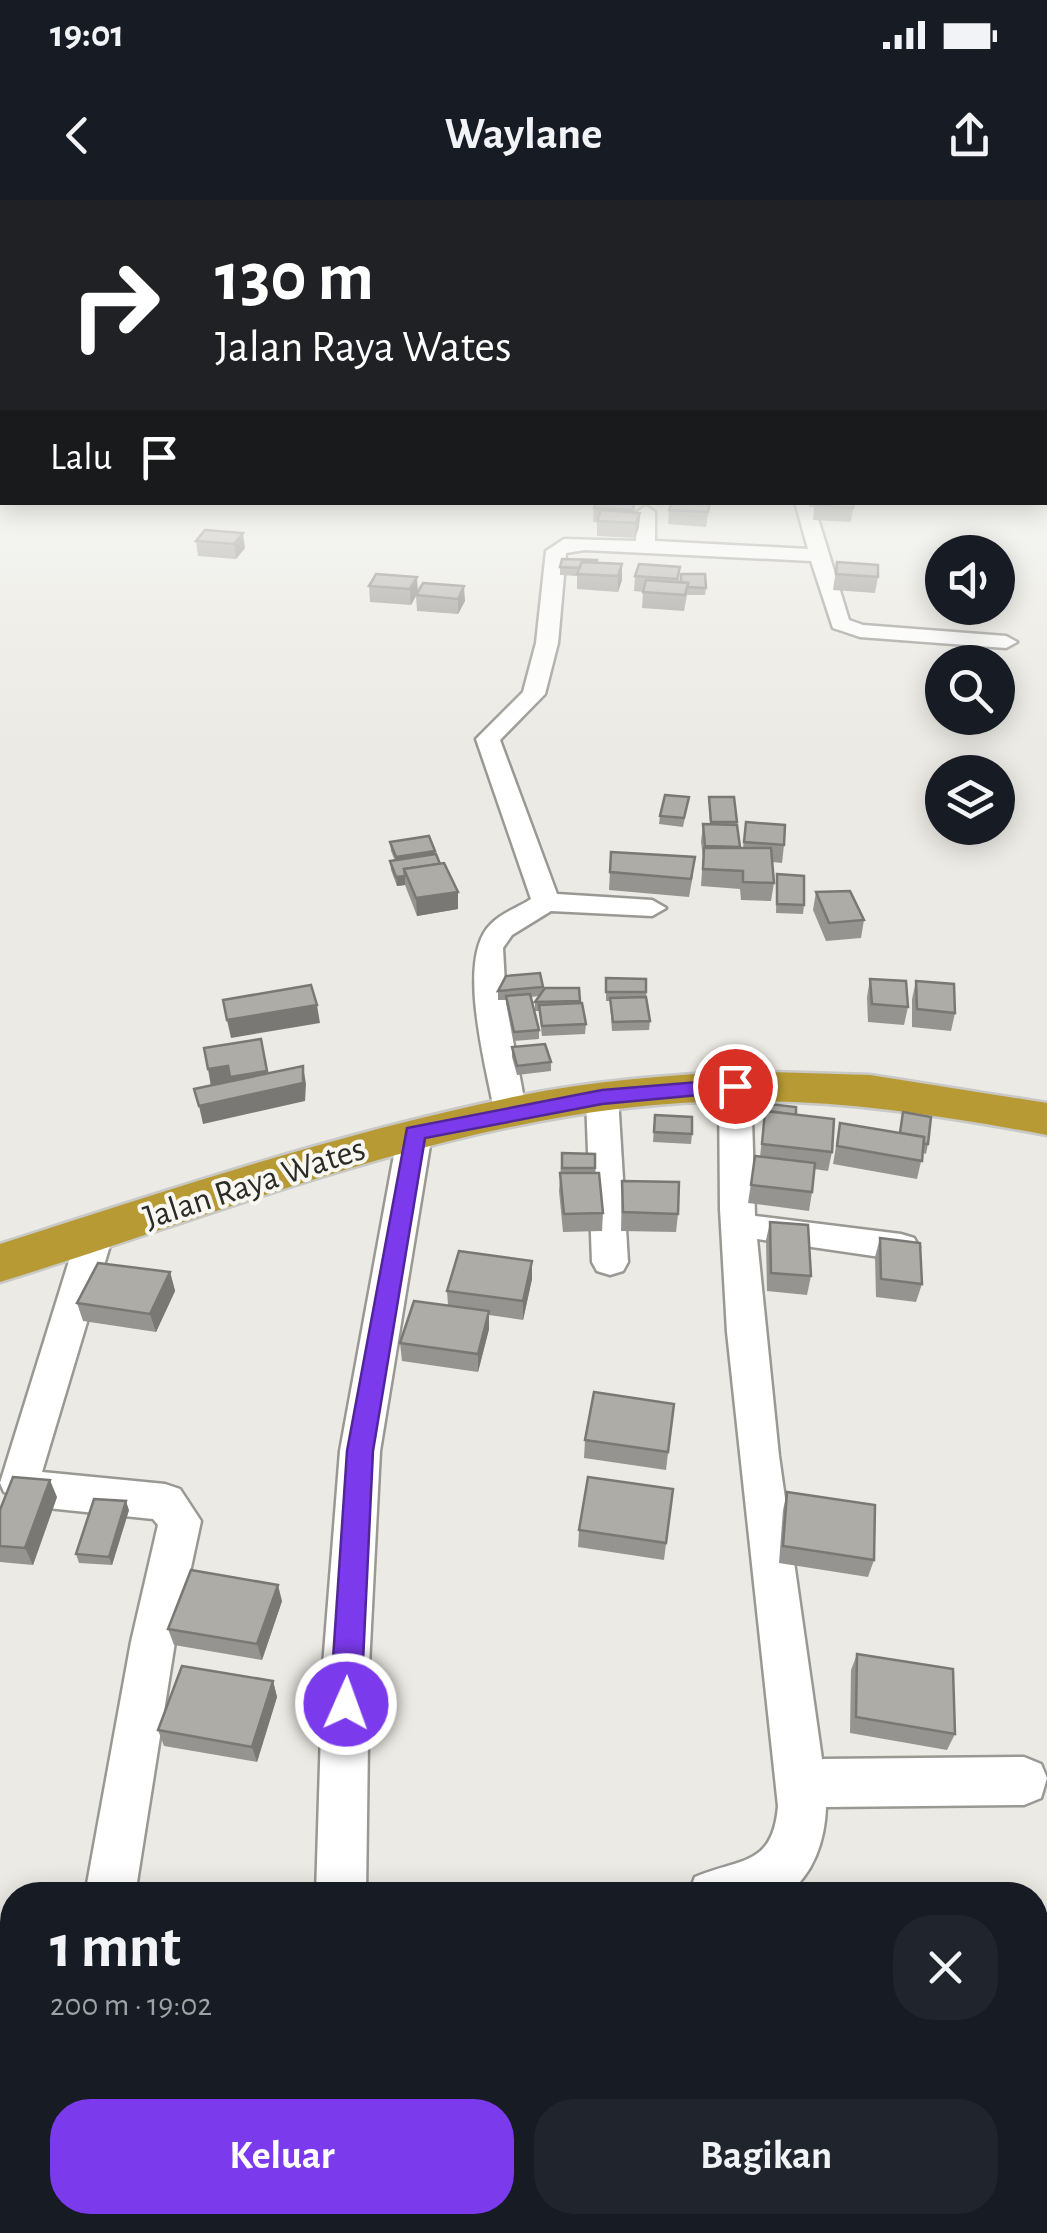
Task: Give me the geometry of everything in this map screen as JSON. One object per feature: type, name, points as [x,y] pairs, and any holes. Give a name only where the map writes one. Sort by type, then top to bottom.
[{"type":"highway","name":"Jalan Raya Wates","points":[[0,1263],[415,1133],[602,1097],[735,1086],[845,1088],[1047,1119]]},
{"type":"street","points":[[546,902],[488,739],[534,694],[547,643],[556,553]]},
{"type":"street","points":[[794,553],[818,554],[836,621],[850,629],[1006,642]]},
{"type":"street","points":[[511,1115],[491,1003],[489,948],[501,929],[546,902],[652,908]]},
{"type":"street","points":[[735,1086],[734,1161],[773,1572],[802,1783],[799,1836],[778,1873],[760,1882]]},
{"type":"street","points":[[602,1097],[610,1262]]},
{"type":"street","points":[[341,1882],[346,1666],[360,1451],[415,1133]]},
{"type":"street","points":[[740,1224],[902,1246]]},
{"type":"street","points":[[96,1232],[18,1480],[38,1489],[165,1502],[180,1521],[153,1642],[112,1882]]},
{"type":"street","points":[[802,1783],[1024,1781]]},
{"type":"building","points":[[562,559],[597,560],[582,562],[579,568],[560,567]]},
{"type":"building","points":[[582,562],[622,564],[618,576],[577,574]]},
{"type":"building","points":[[837,562],[878,565],[878,577],[836,574]]},
{"type":"building","points":[[639,564],[680,567],[677,579],[635,576]]},
{"type":"building","points":[[376,574],[417,577],[410,589],[369,586]]},
{"type":"building","points":[[681,574],[705,574],[706,588],[687,587],[688,583],[681,582]]},
{"type":"building","points":[[646,580],[688,583],[685,595],[643,592]]},
{"type":"building","points":[[423,583],[464,586],[458,599],[416,595]]},
{"type":"building","points":[[665,795],[689,797],[684,818],[660,816]]},
{"type":"building","points":[[709,797],[734,797],[737,822],[711,822]]},
{"type":"building","points":[[746,822],[785,825],[784,845],[744,842]]},
{"type":"building","points":[[703,824],[737,825],[740,847],[705,846]]},
{"type":"building","points":[[429,836],[435,851],[396,857],[390,842]]},
{"type":"building","points":[[704,848],[771,848],[774,883],[743,882],[743,871],[703,869]]},
{"type":"building","points":[[611,852],[695,857],[691,879],[610,872]]},
{"type":"building","points":[[436,854],[440,864],[404,869],[405,876],[396,877],[390,861]]},
{"type":"building","points":[[444,863],[458,892],[416,898],[404,869]]},
{"type":"building","points":[[777,874],[804,876],[804,905],[777,904]]},
{"type":"building","points":[[850,891],[864,920],[829,923],[816,892]]},
{"type":"building","points":[[540,973],[543,987],[498,991],[506,976]]},
{"type":"building","points":[[606,978],[646,979],[646,992],[606,992]]},
{"type":"building","points":[[870,979],[906,981],[908,1007],[872,1004]]},
{"type":"building","points":[[916,981],[954,984],[955,1013],[917,1009]]},
{"type":"building","points":[[311,985],[317,1005],[227,1020],[223,1000]]},
{"type":"building","points":[[545,988],[579,988],[580,1001],[535,1002]]},
{"type":"building","points":[[530,994],[539,1030],[514,1032],[506,996]]},
{"type":"building","points":[[646,997],[650,1021],[613,1022],[610,998]]},
{"type":"building","points":[[582,1003],[586,1024],[542,1026],[539,1005]]},
{"type":"building","points":[[261,1039],[267,1071],[230,1077],[228,1066],[208,1069],[204,1048]]},
{"type":"building","points":[[545,1044],[551,1062],[517,1066],[512,1047]]},
{"type":"building","points":[[303,1066],[303,1083],[199,1106],[194,1089]]},
{"type":"building","points":[[769,1104],[796,1107],[796,1115],[768,1111]]},
{"type":"building","points":[[765,1111],[834,1119],[832,1152],[762,1144]]},
{"type":"building","points":[[903,1112],[931,1117],[928,1144],[924,1144],[924,1137],[900,1133]]},
{"type":"building","points":[[655,1115],[692,1117],[692,1134],[654,1132]]},
{"type":"building","points":[[840,1123],[924,1137],[922,1161],[837,1146]]},
{"type":"building","points":[[562,1153],[595,1154],[595,1168],[562,1168]]},
{"type":"building","points":[[755,1156],[815,1163],[812,1192],[751,1185]]},
{"type":"building","points":[[560,1173],[599,1173],[603,1213],[564,1214]]},
{"type":"building","points":[[622,1181],[679,1182],[678,1214],[623,1212]]},
{"type":"building","points":[[770,1222],[808,1225],[811,1276],[771,1273]]},
{"type":"building","points":[[880,1238],[920,1243],[922,1284],[881,1279]]},
{"type":"building","points":[[459,1251],[532,1261],[523,1301],[447,1291]]},
{"type":"building","points":[[98,1263],[170,1272],[150,1314],[77,1303]]},
{"type":"building","points":[[414,1301],[489,1311],[478,1354],[400,1343]]},
{"type":"building","points":[[594,1392],[674,1404],[668,1452],[585,1440]]},
{"type":"building","points":[[13,1477],[50,1480],[25,1548],[0,1546],[0,1510]]},
{"type":"building","points":[[588,1477],[673,1489],[666,1543],[579,1530]]},
{"type":"building","points":[[787,1492],[875,1505],[874,1560],[783,1546]]},
{"type":"building","points":[[94,1499],[126,1501],[109,1557],[76,1554]]},
{"type":"building","points":[[191,1570],[278,1585],[257,1644],[168,1629]]},
{"type":"building","points":[[857,1654],[953,1669],[955,1734],[856,1717]]},
{"type":"building","points":[[182,1666],[273,1681],[252,1747],[158,1730]]},
{"type":"route","points":[[346,1704],[360,1451],[372,1362],[415,1133],[602,1097],[735,1086]]}]
